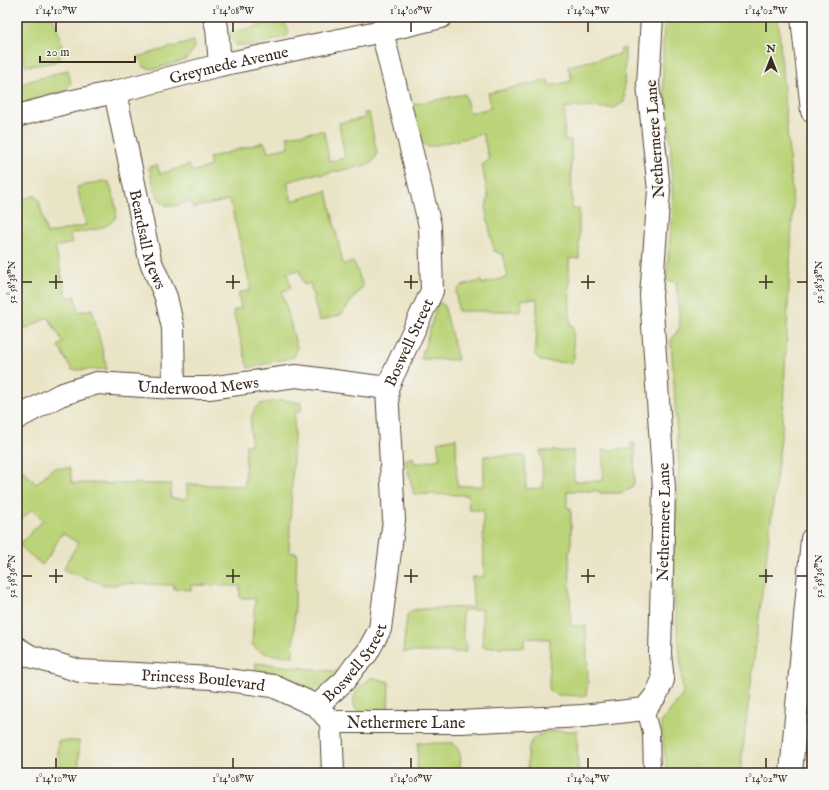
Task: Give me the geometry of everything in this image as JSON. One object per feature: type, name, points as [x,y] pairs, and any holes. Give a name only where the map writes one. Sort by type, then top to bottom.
[{"type":"street","points":[[214,17],[217,28],[220,65]]},
{"type":"street","name":"Greymede Avenue","points":[[17,116],[220,65],[441,17]]},
{"type":"street","name":"Nethermere Lane","points":[[331,722],[468,721],[583,716],[645,709],[656,695],[663,680],[660,654],[664,489],[651,296],[659,191],[648,84],[652,17]]},
{"type":"street","points":[[802,17],[812,111]]},
{"type":"street","name":"Boswell Street","points":[[317,706],[345,680],[367,653],[380,629],[394,520],[387,388],[432,291],[430,226],[382,31]]},
{"type":"street","name":"Beardsall Mews","points":[[115,92],[150,260],[166,297],[173,328],[174,388]]},
{"type":"street","name":"Underwood Mews","points":[[17,418],[60,395],[97,383],[174,388],[209,388],[296,376],[387,388]]},
{"type":"street","points":[[791,773],[812,539]]},
{"type":"street","name":"Princess Boulevard","points":[[17,648],[30,656],[80,671],[212,678],[274,686],[317,706],[331,722]]},
{"type":"street","points":[[331,722],[333,773]]},
{"type":"lane","points":[[645,709],[651,732],[652,773]]},
{"type":"green space","points":[[17,17],[53,17],[60,36],[62,50],[61,56],[57,60],[48,64],[25,66],[21,46],[17,46]]},
{"type":"green space","points":[[665,17],[778,17],[793,205],[782,430],[740,773],[667,773],[661,723],[683,694],[671,571],[679,467],[671,340],[680,327],[676,281],[666,281],[673,209],[670,132],[663,82],[663,41]]},
{"type":"green space","points":[[283,20],[289,31],[287,36],[257,46],[236,45],[225,34]]},
{"type":"green space","points":[[194,41],[194,49],[186,60],[154,69],[144,67],[137,57]]},
{"type":"green space","points":[[625,48],[624,102],[614,108],[565,107],[564,140],[571,140],[572,209],[579,209],[579,258],[569,259],[570,326],[573,326],[574,359],[571,363],[540,361],[535,354],[537,299],[522,299],[520,311],[458,311],[456,292],[461,286],[481,281],[482,284],[508,277],[503,255],[494,251],[486,211],[488,196],[482,165],[489,160],[483,134],[428,147],[420,141],[412,105],[465,94],[469,113],[491,108],[488,93],[548,80],[550,86],[572,81],[568,66],[621,54],[620,50]]},
{"type":"green space","points":[[68,70],[71,83],[65,91],[17,104],[17,85]]},
{"type":"green space","points":[[364,113],[369,113],[377,153],[371,164],[320,175],[319,173],[287,182],[292,201],[327,191],[343,264],[354,262],[363,286],[341,315],[319,321],[310,283],[304,285],[299,270],[287,273],[291,289],[282,291],[297,348],[294,357],[248,368],[233,311],[241,308],[238,293],[251,290],[230,200],[193,208],[191,201],[175,206],[165,205],[155,191],[149,167],[157,165],[160,174],[189,165],[192,172],[211,166],[209,158],[264,142],[268,152],[289,147],[287,136],[319,131],[324,131],[329,161],[345,158],[339,123],[365,118]]},
{"type":"green space","points":[[103,181],[109,182],[114,199],[116,216],[113,221],[103,227],[70,234],[72,243],[55,247],[67,298],[75,296],[78,312],[92,309],[107,369],[72,370],[58,346],[63,342],[48,317],[26,329],[17,313],[17,202],[35,195],[39,201],[47,234],[86,225],[77,187]]},
{"type":"green space","points":[[438,302],[444,305],[458,360],[421,359]]},
{"type":"green space","points":[[283,400],[301,403],[301,411],[295,412],[289,552],[297,553],[293,656],[265,653],[260,651],[252,644],[255,598],[240,598],[240,586],[191,585],[191,590],[174,589],[174,585],[118,583],[117,585],[105,585],[64,570],[78,543],[62,533],[42,565],[18,544],[23,541],[43,520],[32,509],[17,524],[17,465],[36,484],[53,468],[70,468],[72,483],[172,484],[170,498],[187,499],[187,484],[245,486],[246,445],[251,445],[250,428],[254,411],[261,404]]},
{"type":"green space","points":[[456,438],[457,486],[484,486],[484,456],[525,456],[526,489],[543,488],[542,458],[540,451],[573,450],[574,481],[603,481],[603,450],[631,449],[631,443],[635,443],[634,482],[632,488],[621,493],[567,491],[567,508],[571,508],[571,543],[569,554],[571,626],[586,626],[588,682],[586,696],[557,695],[549,690],[550,639],[524,638],[524,647],[483,647],[482,609],[462,611],[466,652],[403,652],[407,615],[413,610],[421,609],[473,607],[472,577],[484,577],[483,510],[469,510],[468,495],[414,494],[405,460],[413,457],[415,464],[440,459],[437,442]]},
{"type":"green space","points":[[256,663],[342,672],[322,688],[311,690],[292,683],[275,673],[255,669]]},
{"type":"green space","points":[[372,677],[389,682],[388,713],[366,714],[356,710],[354,704],[355,695],[357,691]]},
{"type":"green space","points":[[551,731],[577,731],[578,770],[576,773],[528,773],[529,745],[536,736]]},
{"type":"green space","points":[[58,741],[79,741],[79,772],[130,773],[37,773],[37,770],[58,771]]},
{"type":"green space","points":[[418,743],[453,743],[460,754],[459,773],[417,773]]}]
